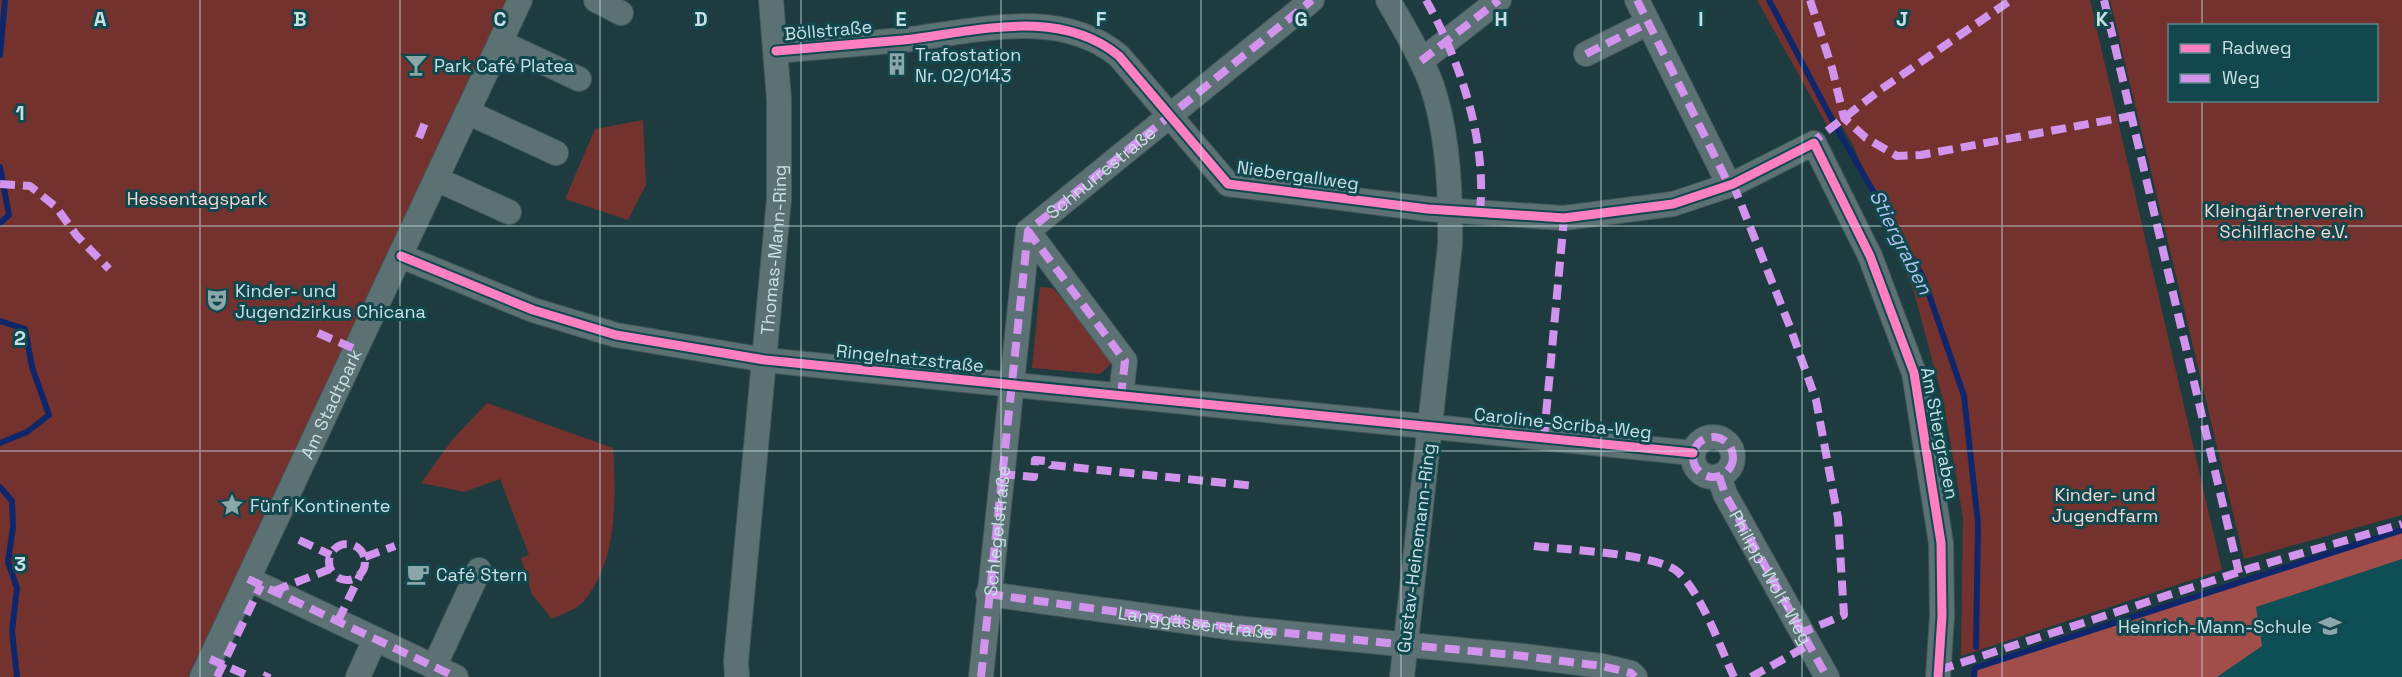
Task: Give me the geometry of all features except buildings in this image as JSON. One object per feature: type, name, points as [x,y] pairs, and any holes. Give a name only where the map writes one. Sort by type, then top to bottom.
[{"type":"street","name":"Am Stadtpark","points":[[202,677],[519,0]]},
{"type":"street","points":[[596,0],[621,13]]},
{"type":"street","name":"Thomas-Mann-Ring","points":[[737,677],[736,661],[779,199],[776,51],[771,0]]},
{"type":"street","name":"Schnurrestraße","points":[[1010,384],[1028,231],[1312,0]]},
{"type":"street","name":"Gustav-Heinemann-Ring","points":[[1388,0],[1421,61],[1432,88],[1450,173],[1451,210],[1450,245],[1402,677]]},
{"type":"street","points":[[1421,61],[1498,0]]},
{"type":"street","points":[[1637,0],[1729,185]]},
{"type":"street","points":[[1586,54],[1648,23]]},
{"type":"street","name":"Böllstraße","points":[[776,51],[905,40],[984,28],[1028,26],[1065,29],[1102,42],[1119,56],[1170,117]]},
{"type":"street","points":[[500,42],[579,79]]},
{"type":"street","points":[[467,112],[556,153]]},
{"type":"street","name":"Niebergallweg","points":[[1170,117],[1228,184],[1451,210],[1575,217],[1673,204],[1729,185],[1814,143]]},
{"type":"street","name":"Am Stiergraben","points":[[1814,143],[1870,256],[1914,373],[1941,543],[1942,616],[1938,677]]},
{"type":"street","points":[[436,179],[509,212]]},
{"type":"street","name":"Schnurrestraße","points":[[1028,231],[1125,361],[1121,395]]},
{"type":"street","name":"Ringelnatzstraße","points":[[401,256],[533,310],[616,335],[765,360],[1430,426]]},
{"type":"street","name":"Schlegelstraße","points":[[981,677],[1010,384]]},
{"type":"street","name":"Caroline-Scriba-Weg","points":[[1430,426],[1693,453]]},
{"type":"street","points":[[1710,437],[1725,441],[1733,456],[1726,472],[1719,476],[1711,477],[1697,469],[1693,453],[1696,446],[1710,437]]},
{"type":"street","name":"Philipp-Wolf-Weg","points":[[1719,476],[1736,514],[1827,677]]},
{"type":"street","points":[[248,579],[445,672],[479,570]]},
{"type":"street","name":"Langgässerstraße","points":[[988,594],[1235,628],[1602,666],[1631,673],[1635,677]]},
{"type":"street","points":[[358,677],[375,639]]},
{"type":"shaded area","points":[[2402,532],[2402,677],[1975,677],[1976,666]]},
{"type":"shaded area","points":[[2402,532],[2402,559],[2256,607],[2262,646],[2217,677],[1975,677],[1976,666]]},
{"type":"green space","name":"Hessentagspark","points":[[0,0],[509,0],[188,677],[0,677]]},
{"type":"green space","name":"Kinder- und Jugendfarm","points":[[1757,0],[2090,0],[2222,570],[1961,656],[1963,518],[1944,404],[1914,292],[1854,147],[1838,119],[1828,127]]},
{"type":"green space","name":"Kleingärtnerverein Schilflache e.V.","points":[[2110,0],[2402,0],[2402,515],[2244,559]]},
{"type":"green space","points":[[643,120],[646,185],[628,220],[565,199],[595,129]]},
{"type":"green space","points":[[1040,287],[1053,288],[1113,362],[1100,374],[1032,368]]},
{"type":"green space","points":[[487,403],[613,448],[614,508],[609,548],[603,567],[584,601],[574,609],[552,619],[532,594],[521,558],[529,555],[500,479],[464,492],[421,483],[452,440]]},
{"type":"waterway","points":[[0,55],[5,0]]},
{"type":"waterway","name":"Stiergraben","points":[[1769,0],[1836,127],[1923,277],[1964,396],[1978,523],[1976,647]]},
{"type":"waterway","points":[[0,167],[9,215],[0,223]]},
{"type":"waterway","points":[[0,321],[25,329],[32,367],[49,415],[27,432],[0,443]]},
{"type":"waterway","points":[[0,487],[12,501],[13,527],[8,562],[17,588],[12,631],[17,677]]},
{"type":"waterway","points":[[1974,677],[1975,668],[2402,530]]},
{"type":"marked path","points":[[981,677],[1028,231],[1312,0]]},
{"type":"marked path","points":[[1426,0],[1460,75],[1475,129],[1481,184],[1480,211]]},
{"type":"marked path","points":[[1421,61],[1499,0]]},
{"type":"marked path","points":[[1637,0],[1729,185]]},
{"type":"marked path","points":[[1810,0],[1832,68],[1844,118],[1866,138],[1897,156],[1921,155],[2131,116]]},
{"type":"marked path","points":[[1809,145],[1880,90],[2011,0]]},
{"type":"marked path","points":[[2104,0],[2239,573]]},
{"type":"marked path","points":[[1586,54],[1648,23]]},
{"type":"marked path","points":[[419,138],[426,120]]},
{"type":"marked path","points":[[0,184],[30,186],[56,207],[77,236],[109,269]]},
{"type":"marked path","points":[[1733,184],[1790,327],[1816,400],[1838,518],[1844,615],[1801,633]]},
{"type":"marked path","points":[[1544,437],[1564,218]]},
{"type":"marked path","points":[[1028,231],[1125,361],[1121,395]]},
{"type":"marked path","points":[[318,333],[357,350]]},
{"type":"marked path","points":[[1713,437],[1727,443],[1733,457],[1727,471],[1713,477],[1699,471],[1693,457],[1699,443],[1713,437]]},
{"type":"marked path","points":[[1000,474],[1034,477],[1035,460],[1048,461],[1051,465],[1255,486]]},
{"type":"marked path","points":[[1719,476],[1725,494],[1827,677]]},
{"type":"marked path","points":[[1939,670],[2251,568],[2402,524]]},
{"type":"marked path","points":[[299,540],[331,555]]},
{"type":"marked path","points":[[347,544],[360,549],[365,562],[360,575],[347,580],[334,575],[329,562],[334,549],[347,544]]},
{"type":"marked path","points":[[365,557],[395,546]]},
{"type":"marked path","points":[[1534,546],[1631,556],[1651,560],[1678,572],[1703,607],[1734,677]]},
{"type":"marked path","points":[[274,591],[330,569]]},
{"type":"marked path","points":[[338,621],[360,575]]},
{"type":"marked path","points":[[248,579],[456,677]]},
{"type":"marked path","points":[[217,677],[261,585]]},
{"type":"marked path","points":[[988,594],[1235,628],[1523,656],[1602,666],[1631,673],[1635,677]]},
{"type":"marked path","points":[[1751,677],[1809,645]]},
{"type":"marked path","points":[[210,659],[251,677]]},
{"type":"marked path","points":[[266,677],[268,673]]},
{"type":"cycle path","points":[[776,51],[903,40],[1015,26],[1070,31],[1095,41],[1119,56],[1228,184],[1428,209],[1564,218],[1673,204],[1733,184],[1814,143],[1870,256],[1914,373],[1941,543],[1942,616],[1938,677]]},
{"type":"cycle path","points":[[401,256],[533,310],[616,335],[765,360],[1693,453]]},
{"type":"place","name":"Trafostation Nr. 02/0143","points":[[897,64]]},
{"type":"place","name":"Park Café Platea","points":[[416,65]]},
{"type":"place","name":"Kinder- und Jugendzirkus Chicana","points":[[217,300]]},
{"type":"place","name":"Fünf Kontinente","points":[[232,505]]},
{"type":"place","name":"Café Stern","points":[[418,574]]},
{"type":"place","name":"Heinrich-Mann-Schule","points":[[2330,626]]}]
